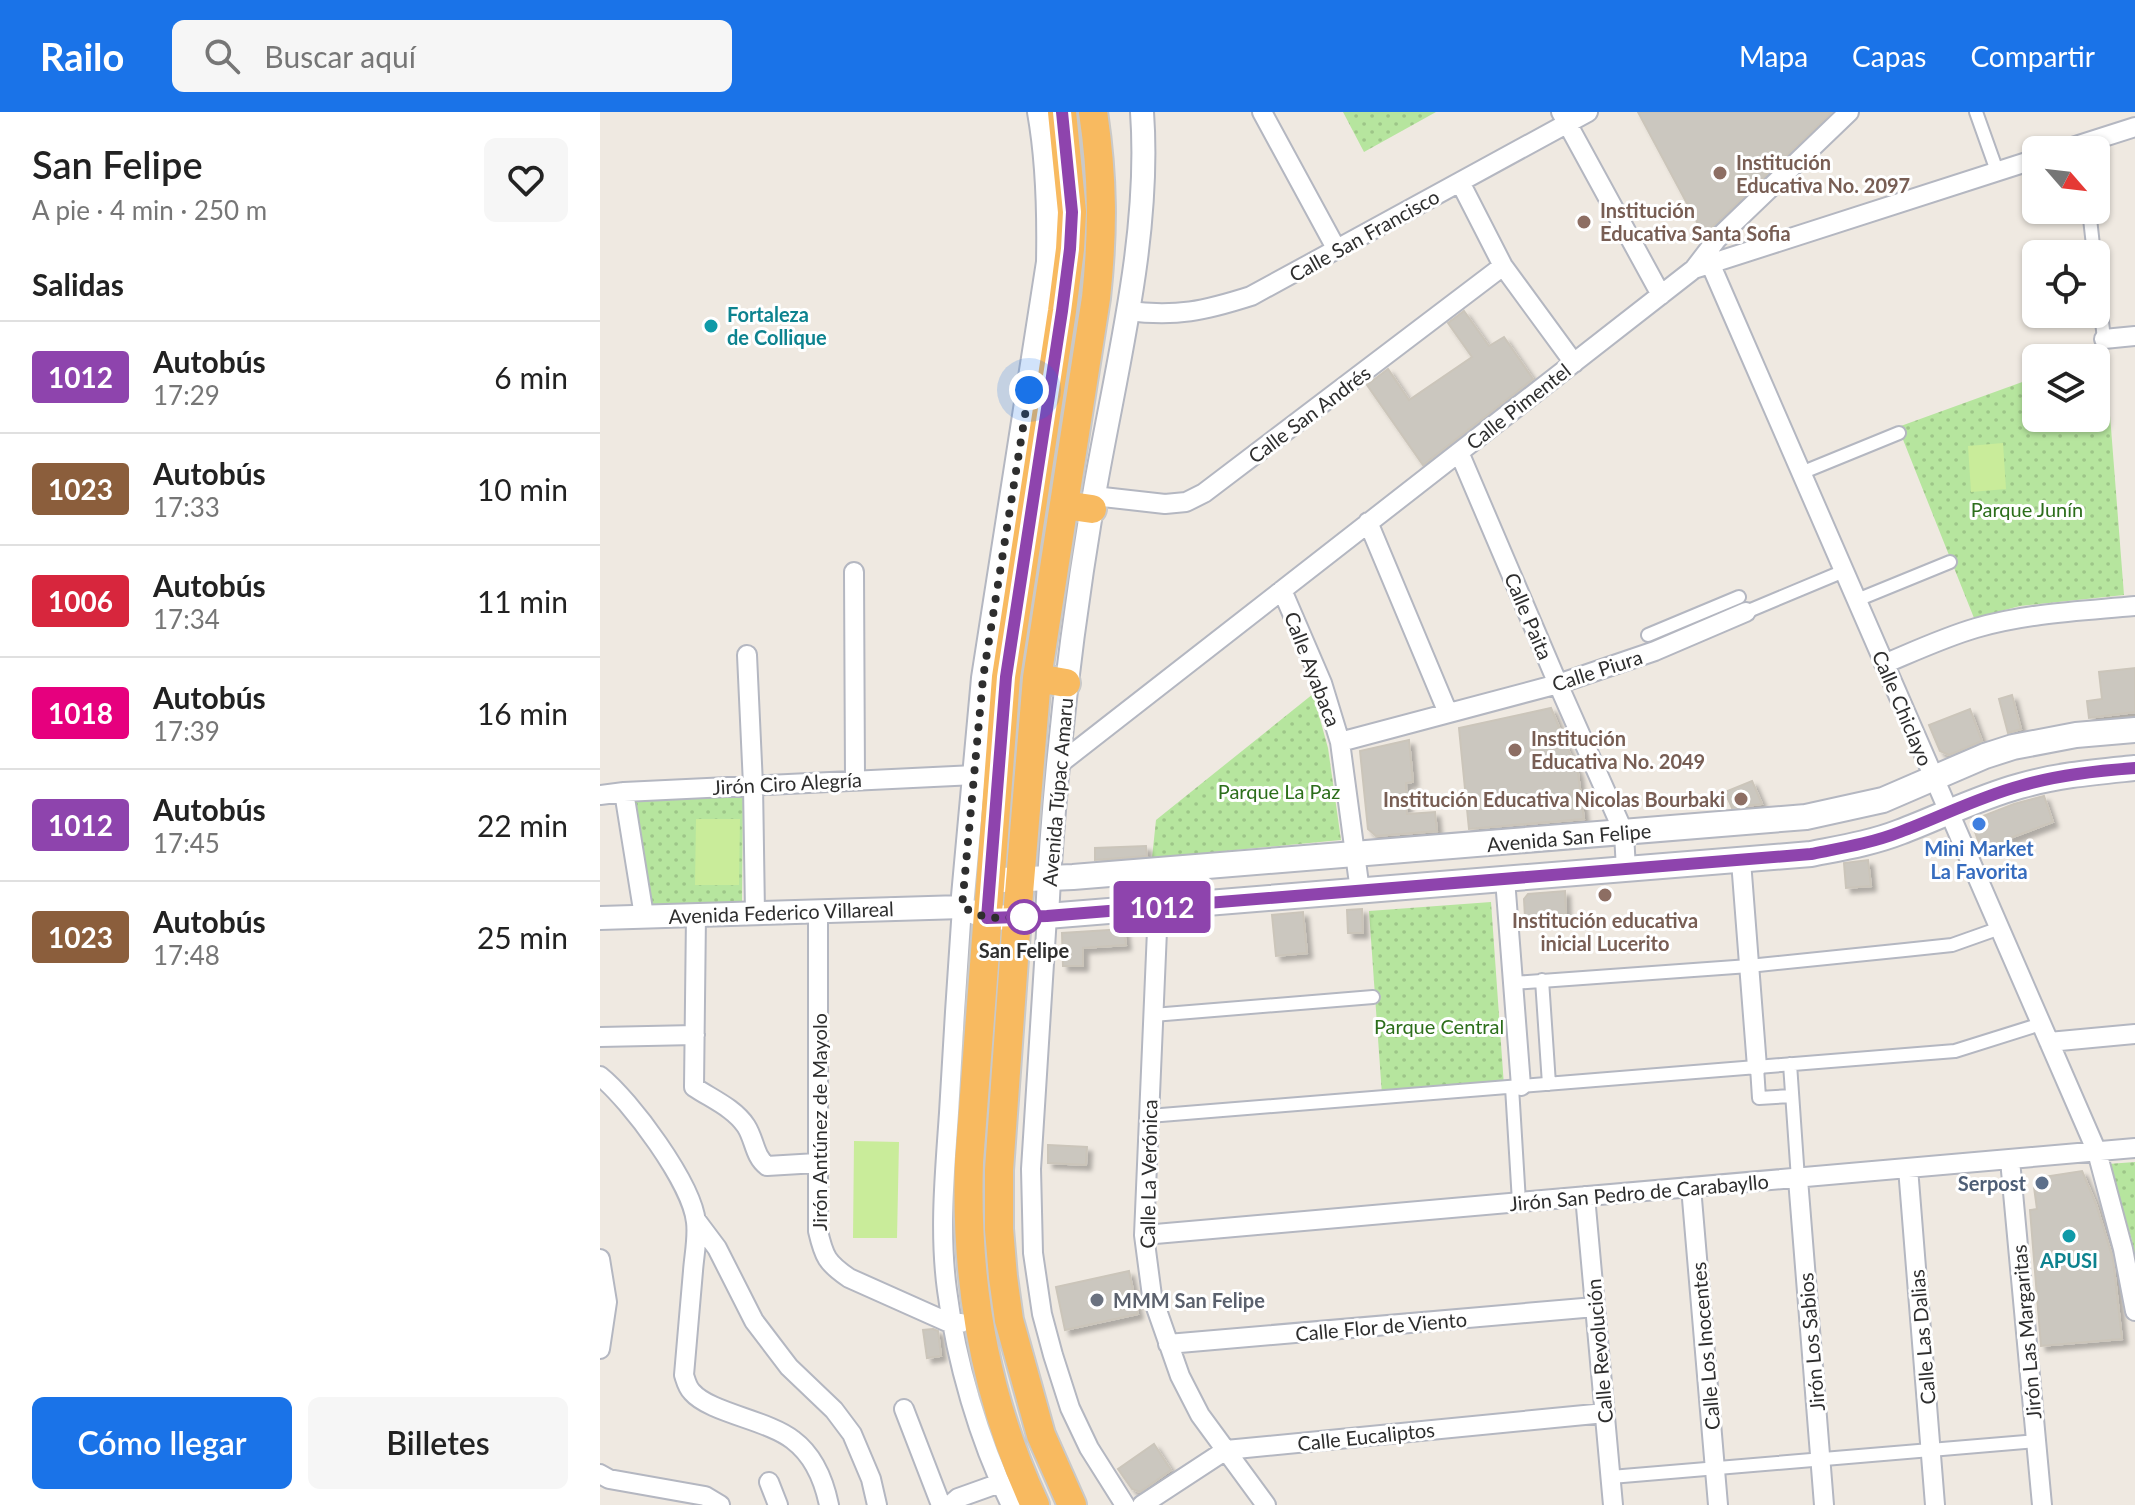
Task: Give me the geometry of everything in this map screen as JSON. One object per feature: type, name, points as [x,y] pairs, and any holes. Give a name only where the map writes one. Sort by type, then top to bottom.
[{"type":"highway","points":[[1035,1505],[993,1386],[965,1322],[971,1263],[967,1207],[974,912],[989,881],[1016,539],[1039,392],[1067,280],[1072,212],[1062,112]]},
{"type":"highway","name":"Avenida Túpac Amaru","points":[[1072,1505],[1041,1435],[1009,1320],[999,1229],[999,1170],[1037,678],[1096,298],[1102,229],[1099,154],[1093,112]]},
{"type":"highway","points":[[1064,505],[1093,502]]},
{"type":"highway","points":[[1037,678],[1066,683]]},
{"type":"main road","name":"Avenida San Felipe","points":[[989,881],[1049,879],[1780,820],[1831,813],[1883,800],[2013,747],[2076,735],[2135,730]]},
{"type":"main road","name":"Avenida San Felipe","points":[[974,912],[1017,917],[1047,916],[1811,854],[1898,833],[2021,786],[2077,774],[2135,768]]},
{"type":"street","points":[[1039,112],[1046,152],[1049,222],[1039,392]]},
{"type":"street","name":"Avenida Túpac Amaru","points":[[1125,1505],[1089,1448],[1070,1408],[1053,1355],[1042,1314],[1033,1253],[1031,1169],[1049,879],[1066,683],[1139,228],[1144,135],[1142,112]]},
{"type":"street","points":[[1262,112],[1337,250]]},
{"type":"street","name":"Calle San Francisco","points":[[1127,311],[1158,314],[1190,312],[1251,296],[1460,182],[1564,118],[1588,112]]},
{"type":"street","points":[[1702,266],[1717,239],[1849,112]]},
{"type":"street","points":[[1976,112],[1997,171]]},
{"type":"street","points":[[1564,118],[1661,295]]},
{"type":"street","points":[[2110,136],[2135,127]]},
{"type":"street","name":"Calle Pimentel","points":[[1058,765],[1702,266],[2022,163]]},
{"type":"street","points":[[1460,182],[1503,266],[1574,363]]},
{"type":"street","name":"Calle San Andrés","points":[[1093,502],[1165,504],[1186,502],[1204,493],[1503,266]]},
{"type":"street","name":"Calle Chiclayo","points":[[1702,266],[1801,473],[2097,1152],[2123,1249],[2135,1311]]},
{"type":"street","points":[[2103,328],[2104,339],[2135,336]]},
{"type":"street","points":[[1801,473],[1899,433]]},
{"type":"street","name":"Calle Paita","points":[[1459,452],[1624,833],[1626,870]]},
{"type":"street","points":[[1368,522],[1448,713]]},
{"type":"street","points":[[974,912],[975,775],[983,678],[1016,539]]},
{"type":"street","points":[[1857,600],[1950,562]]},
{"type":"street","name":"Calle Piura","points":[[1340,742],[1558,684],[1655,651],[1742,605],[1844,571]]},
{"type":"street","points":[[854,572],[855,780]]},
{"type":"street","name":"Calle Ayabaca","points":[[1282,590],[1322,683],[1340,742],[1360,891]]},
{"type":"street","points":[[1648,635],[1742,605]]},
{"type":"street","points":[[1884,664],[1977,628],[2032,616],[2135,606]]},
{"type":"street","points":[[747,655],[755,913]]},
{"type":"street","name":"Jirón Ciro Alegría","points":[[600,795],[975,775]]},
{"type":"street","points":[[624,792],[644,916]]},
{"type":"street","points":[[1741,861],[1759,1098],[1792,1096]]},
{"type":"street","points":[[1505,879],[1513,983],[1519,1202]]},
{"type":"street","name":"Calle La Verónica","points":[[1158,907],[1144,1235],[1152,1296],[1180,1376],[1200,1415],[1266,1505]]},
{"type":"street","name":"Avenida Federico Villareal","points":[[600,918],[818,910],[974,912]]},
{"type":"street","name":"Jirón Antúnez de Mayolo","points":[[818,910],[817,1163],[818,1231],[823,1253],[834,1268],[849,1278],[965,1322]]},
{"type":"street","points":[[696,915],[694,1087],[728,1108],[744,1123],[759,1159],[767,1166],[817,1163]]},
{"type":"street","points":[[1513,983],[1749,966],[1952,945],[2000,928]]},
{"type":"street","points":[[1542,980],[1549,1084]]},
{"type":"street","points":[[1153,1015],[1373,997]]},
{"type":"street","points":[[1149,1116],[1955,1051],[2041,1024]]},
{"type":"street","points":[[2049,1042],[2135,1034]]},
{"type":"street","points":[[600,1037],[695,1035]]},
{"type":"street","points":[[1790,1064],[1798,1179]]},
{"type":"street","points":[[600,1076],[628,1105],[669,1161],[687,1194],[696,1220],[717,1248],[754,1321],[789,1367],[834,1410],[852,1434],[871,1479],[877,1505]]},
{"type":"street","name":"Jirón San Pedro de Carabayllo","points":[[1144,1235],[2135,1148]]},
{"type":"street","name":"Jirón Las Margaritas","points":[[2010,1160],[2042,1505]]},
{"type":"street","name":"Calle Las Dalias","points":[[1908,1168],[1935,1505]]},
{"type":"street","name":"Jirón Los Sabios","points":[[1798,1179],[1824,1505]]},
{"type":"street","name":"Calle Los Inocentes","points":[[1691,1187],[1718,1505]]},
{"type":"street","name":"Calle Revolución","points":[[1585,1196],[1613,1505]]},
{"type":"street","points":[[696,1220],[684,1375],[687,1384],[699,1398],[778,1430],[794,1441],[816,1468],[829,1505]]},
{"type":"street","points":[[600,1259],[607,1302],[600,1349]]},
{"type":"street","name":"Calle Flor de Viento","points":[[1168,1344],[1595,1307]]},
{"type":"street","points":[[965,1322],[978,1422],[1011,1505]]},
{"type":"street","points":[[904,1409],[941,1505]]},
{"type":"street","name":"Calle Eucaliptos","points":[[1142,1505],[1226,1450],[1605,1413]]},
{"type":"street","points":[[1611,1477],[2036,1441]]},
{"type":"street","points":[[600,1474],[609,1479],[705,1496],[720,1505]]},
{"type":"street","points":[[769,1482],[778,1505]]},
{"type":"street","points":[[950,1505],[958,1498],[1000,1483]]},
{"type":"green space","points":[[1343,112],[1436,112],[1364,152]]},
{"type":"green space","name":"Parque Junín","points":[[2022,382],[2022,432],[2110,432],[2110,415],[2124,595],[2020,606],[1974,618],[1898,427]]},
{"type":"green space","points":[[2003,443],[2006,489],[1971,492],[1968,446]]},
{"type":"green space","name":"Parque La Paz","points":[[1313,694],[1328,748],[1341,840],[1152,858],[1156,820]]},
{"type":"green space","points":[[743,794],[742,905],[651,909],[633,800]]},
{"type":"green space","points":[[696,819],[740,819],[739,885],[695,885]]},
{"type":"green space","name":"Parque Central","points":[[1491,902],[1504,1086],[1382,1095],[1369,911]]},
{"type":"green space","points":[[854,1141],[899,1142],[897,1238],[853,1238]]},
{"type":"green space","points":[[2135,1162],[2135,1260],[2132,1240],[2108,1164]]},
{"type":"building","name":"Institución Educativa No. 2097","points":[[1638,112],[1832,112],[1704,235]]},
{"type":"building","points":[[1464,311],[1489,346],[1504,337],[1533,379],[1423,465],[1367,385],[1388,369],[1409,400],[1472,357],[1448,323]]},
{"type":"building","points":[[2135,668],[2135,712],[2089,718],[2087,701],[2102,699],[2099,672]]},
{"type":"building","points":[[2012,695],[2021,729],[2008,733],[1999,699]]},
{"type":"building","name":"Institución Educativa No. 2049","points":[[1551,708],[1578,773],[1584,819],[1469,829],[1459,728]]},
{"type":"building","points":[[1970,709],[1982,741],[1949,755],[1940,751],[1929,725]]},
{"type":"building","points":[[1409,740],[1413,782],[1406,783],[1407,814],[1435,812],[1437,831],[1376,836],[1368,829],[1360,751]]},
{"type":"building","points":[[1752,781],[1762,804],[1732,808],[1725,792]]},
{"type":"building","points":[[2044,796],[2053,822],[1981,849],[1973,826],[1978,818]]},
{"type":"building","points":[[1146,846],[1147,856],[1095,860],[1095,848]]},
{"type":"building","points":[[1868,860],[1871,886],[1846,888],[1844,863]]},
{"type":"building","points":[[1565,891],[1566,914],[1525,917],[1524,899],[1528,894]]},
{"type":"building","points":[[1362,909],[1363,933],[1348,933],[1347,910]]},
{"type":"building","points":[[1303,912],[1307,953],[1276,956],[1272,915]]},
{"type":"building","points":[[1124,929],[1126,945],[1083,948],[1083,966],[1063,966],[1062,933]]},
{"type":"building","points":[[1048,1145],[1087,1147],[1086,1165],[1048,1163]]},
{"type":"building","name":"APUSI","points":[[2082,1171],[2113,1259],[2122,1339],[2041,1346],[2030,1210],[2037,1209],[2034,1187],[2044,1177]]},
{"type":"building","name":"MMM San Felipe","points":[[1129,1271],[1138,1314],[1065,1330],[1056,1287]]},
{"type":"building","points":[[923,1330],[938,1331],[941,1356],[927,1358]]},
{"type":"building","points":[[1154,1444],[1171,1470],[1140,1492],[1132,1489],[1118,1469]]},
{"type":"bus line","name":"1012","points":[[1062,112],[1072,212],[1070,249],[1006,677],[987,918],[1047,916],[1811,854],[1898,833],[2021,786],[2077,774],[2135,768]]},
{"type":"place","name":"Institución Educativa No. 2097","points":[[1720,173]]},
{"type":"place","name":"Institución Educativa Santa Sofia","points":[[1584,222]]},
{"type":"place","name":"Fortaleza de Collique","points":[[711,326]]},
{"type":"place","name":"Institución Educativa No. 2049","points":[[1515,750]]},
{"type":"place","name":"Institución Educativa Nicolas Bourbaki","points":[[1741,799]]},
{"type":"place","name":"Mini Market La Favorita","points":[[1979,824]]},
{"type":"place","name":"Institución educativa inicial Lucerito","points":[[1605,895]]},
{"type":"place","name":"San Felipe","points":[[1024,917]]},
{"type":"place","name":"Serpost","points":[[2042,1183]]},
{"type":"place","name":"APUSI","points":[[2069,1236]]},
{"type":"place","name":"MMM San Felipe","points":[[1097,1300]]},
{"type":"route","points":[[1024,917],[987,918],[962,907],[983,678],[1029,390]]}]
